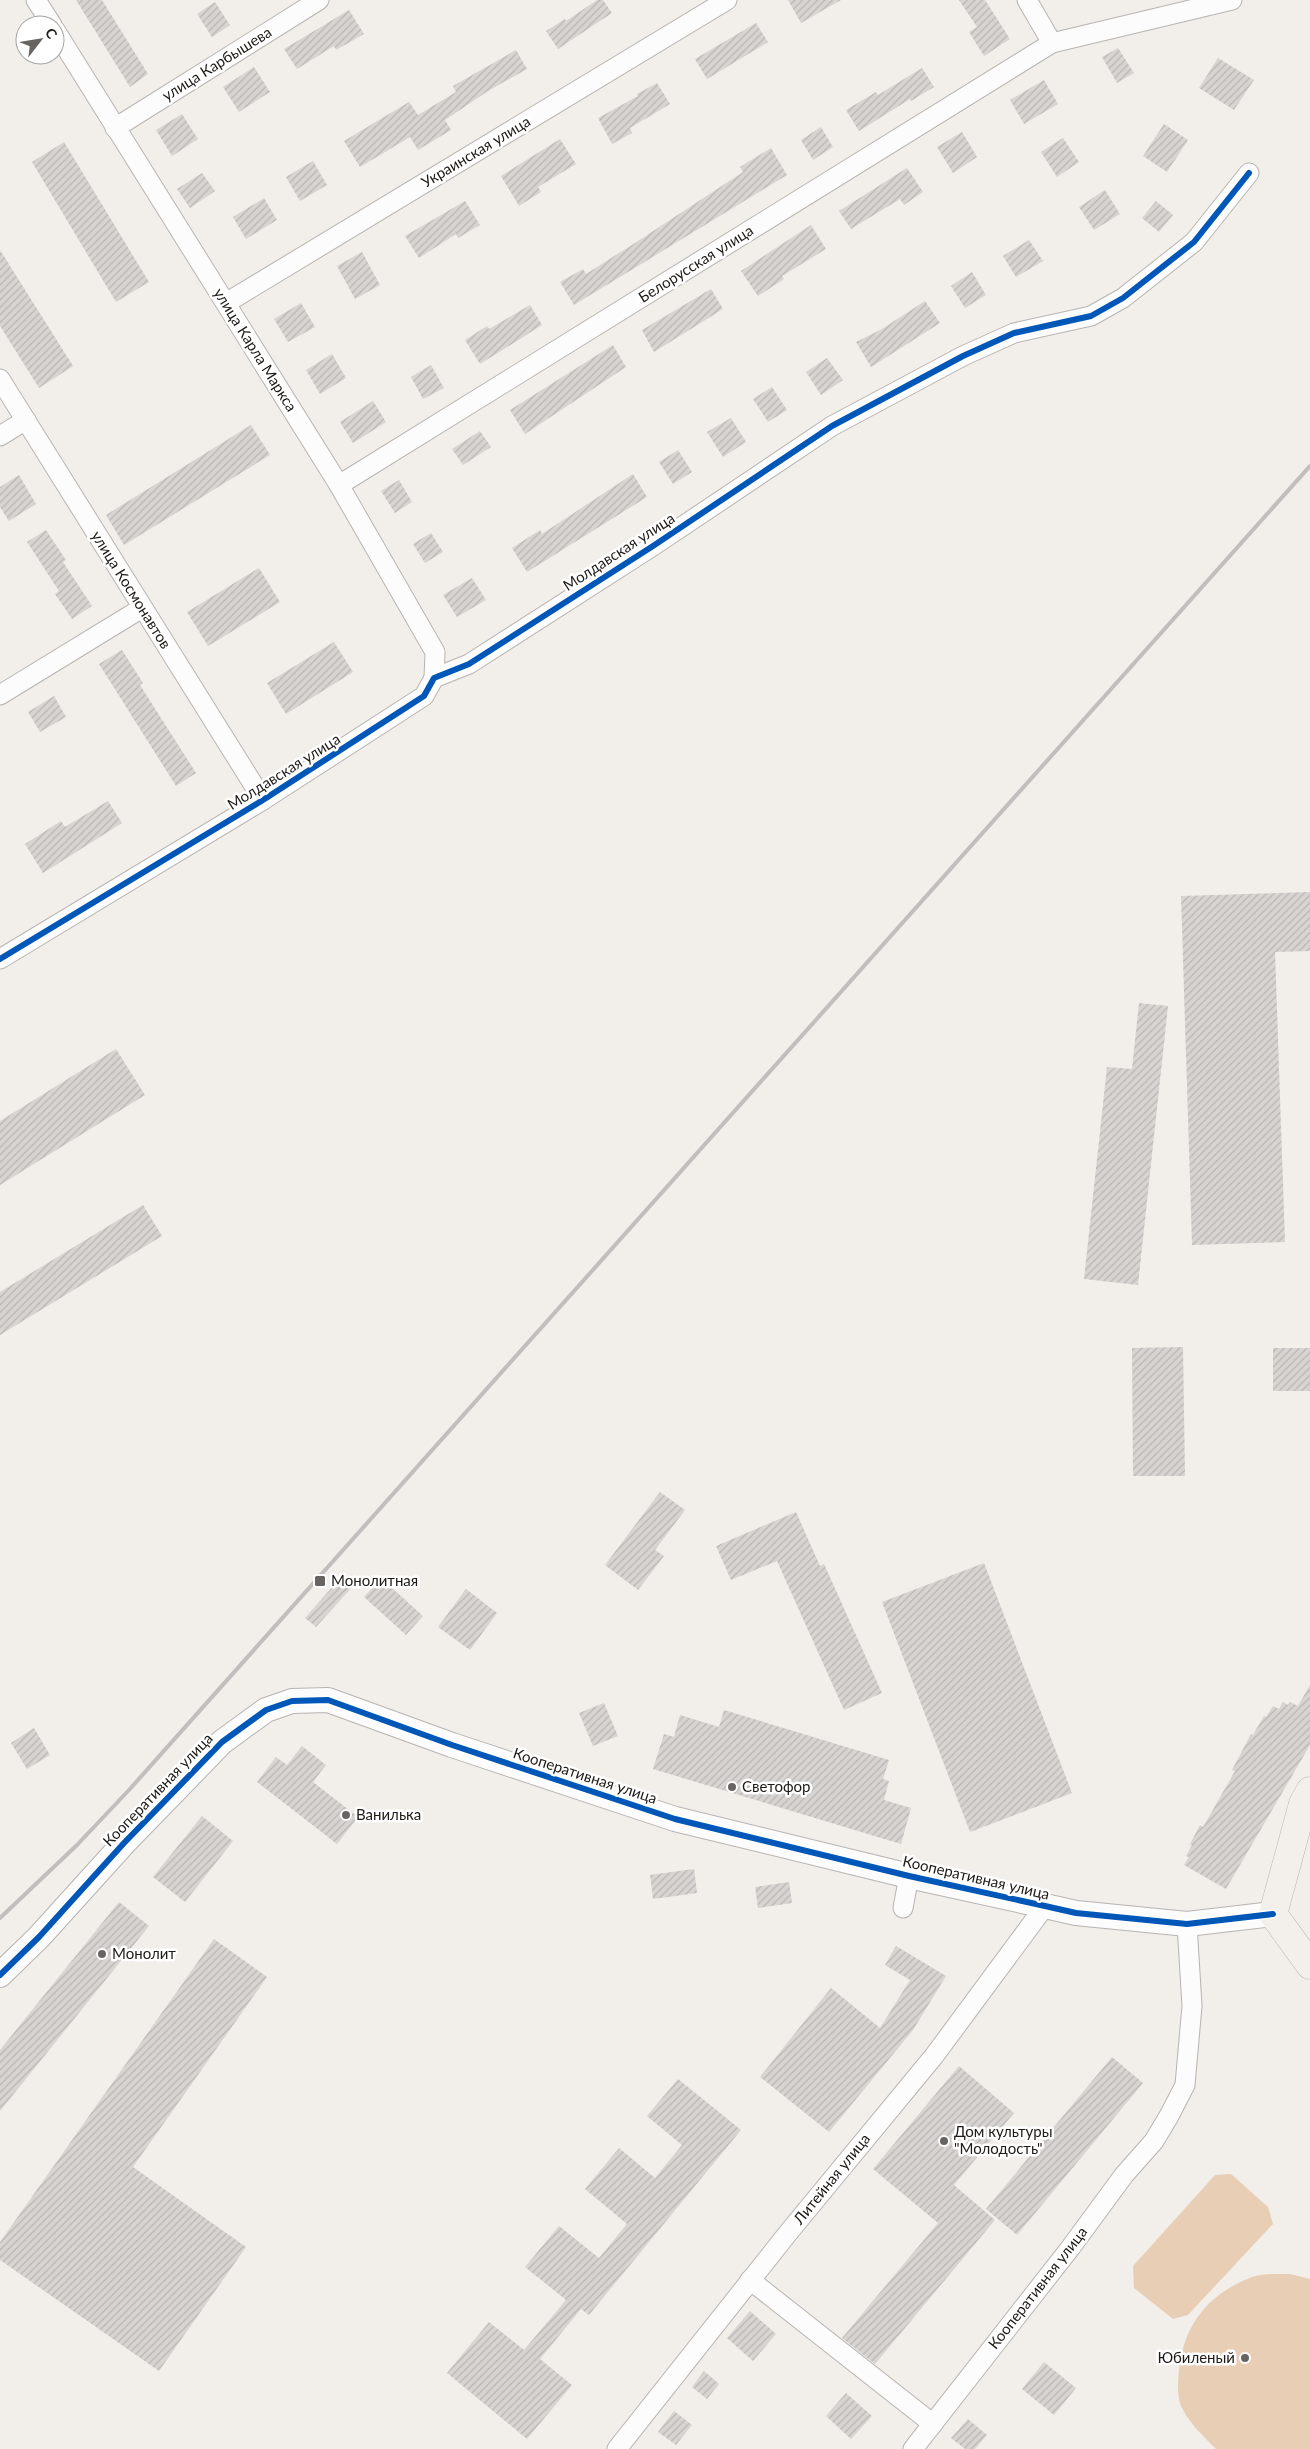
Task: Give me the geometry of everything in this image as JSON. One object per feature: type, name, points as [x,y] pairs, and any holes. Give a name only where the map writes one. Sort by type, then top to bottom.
[{"type":"main road","points":[[1310,1791],[1303,1804],[1273,1914],[1310,1965]]},
{"type":"street","points":[[36,0],[46,15]]},
{"type":"street","name":"улица Карбышева","points":[[115,128],[320,0]]},
{"type":"street","name":"Украинская улица","points":[[226,303],[727,0]]},
{"type":"street","points":[[1027,0],[1052,43]]},
{"type":"street","name":"Белорусская улица","points":[[339,485],[1052,43],[1232,0]]},
{"type":"street","name":"улица Карла Маркса","points":[[65,46],[339,485],[435,652],[434,678]]},
{"type":"street","name":"Молдавская улица","points":[[0,959],[263,800],[424,696],[434,678],[468,664],[653,546],[832,426],[963,356],[1014,333],[1091,316],[1123,298],[1194,242],[1248,173]]},
{"type":"street","name":"улица Космонавтов","points":[[0,379],[263,800]]},
{"type":"street","points":[[0,436],[26,420]]},
{"type":"street","points":[[0,695],[142,608]]},
{"type":"street","name":"Кооперативная улица","points":[[0,1975],[39,1937],[124,1843],[222,1742],[266,1710],[292,1701],[328,1700],[452,1745],[675,1819],[909,1876],[1045,1906],[1076,1912],[1187,1924],[1273,1914]]},
{"type":"street","points":[[903,1908],[909,1876]]},
{"type":"street","name":"Литейная улица","points":[[617,2449],[750,2280],[934,2056],[1045,1906]]},
{"type":"street","name":"Кооперативная улица","points":[[913,2449],[1124,2175],[1154,2140],[1185,2085],[1192,2006],[1187,1924]]},
{"type":"street","points":[[750,2280],[933,2424]]},
{"type":"shaded area","points":[[1231,2174],[1268,2207],[1273,2224],[1188,2315],[1173,2319],[1134,2288],[1133,2266],[1215,2175]]},
{"type":"shaded area","name":"Юбиленый","points":[[1290,2274],[1310,2279],[1310,2449],[1216,2449],[1193,2425],[1180,2403],[1178,2386],[1179,2368],[1188,2334],[1203,2310],[1213,2300],[1238,2283],[1256,2276]]},
{"type":"building","points":[[76,0],[102,0],[148,74],[130,87]]},
{"type":"building","points":[[597,0],[603,0],[612,13],[558,49],[546,31],[565,19],[566,21]]},
{"type":"building","points":[[788,0],[841,0],[801,23]]},
{"type":"building","points":[[959,0],[985,0],[1010,39],[984,56],[969,32],[977,27]]},
{"type":"building","points":[[215,2],[230,25],[212,37],[197,14]]},
{"type":"building","points":[[349,10],[364,34],[336,50],[334,46],[297,69],[284,49]]},
{"type":"building","points":[[756,23],[768,42],[707,79],[695,59]]},
{"type":"building","points":[[1118,48],[1134,73],[1117,83],[1102,57]]},
{"type":"building","points":[[516,50],[527,69],[488,91],[445,120],[451,130],[418,150],[410,137],[360,167],[344,141],[409,102],[418,115],[456,92],[453,86]]},
{"type":"building","points":[[1218,58],[1254,80],[1234,110],[1199,88]]},
{"type":"building","points":[[254,67],[270,92],[239,112],[223,87]]},
{"type":"building","points":[[922,68],[934,87],[911,101],[910,99],[859,131],[846,110],[876,92],[878,95]]},
{"type":"building","points":[[1044,80],[1058,104],[1024,124],[1010,100]]},
{"type":"building","points":[[657,83],[670,104],[630,128],[632,133],[612,144],[598,118]]},
{"type":"building","points":[[182,114],[198,139],[172,156],[156,130]]},
{"type":"building","points":[[1164,124],[1188,140],[1167,172],[1143,156]]},
{"type":"building","points":[[821,127],[833,147],[813,160],[801,140]]},
{"type":"building","points":[[962,132],[977,157],[953,173],[937,147]]},
{"type":"building","points":[[1063,138],[1079,162],[1057,177],[1041,152]]},
{"type":"building","points":[[560,139],[576,164],[538,187],[541,192],[519,206],[501,176]]},
{"type":"building","points":[[64,142],[149,282],[116,302],[32,162]]},
{"type":"building","points":[[771,148],[787,175],[574,305],[560,282],[583,269],[586,274],[635,243],[743,172],[740,167]]},
{"type":"building","points":[[313,161],[327,185],[300,201],[286,177]]},
{"type":"building","points":[[907,168],[923,192],[904,205],[900,199],[851,229],[839,211]]},
{"type":"building","points":[[202,173],[215,191],[190,208],[177,189]]},
{"type":"building","points":[[1105,190],[1120,214],[1094,230],[1079,207]]},
{"type":"building","points":[[264,198],[277,220],[246,239],[233,217]]},
{"type":"building","points":[[465,201],[480,225],[458,238],[456,234],[419,258],[405,236]]},
{"type":"building","points":[[1156,201],[1173,215],[1159,232],[1142,218]]},
{"type":"building","points":[[811,225],[826,249],[782,276],[784,279],[758,296],[741,271]]},
{"type":"building","points":[[1029,240],[1043,261],[1016,277],[1003,256]]},
{"type":"building","points":[[0,250],[73,366],[39,388],[0,326]]},
{"type":"building","points":[[362,252],[380,285],[355,299],[337,266]]},
{"type":"building","points":[[972,272],[986,295],[965,308],[951,286]]},
{"type":"building","points":[[711,289],[723,309],[654,352],[642,330]]},
{"type":"building","points":[[925,301],[940,323],[871,367],[856,342],[882,329]]},
{"type":"building","points":[[301,303],[315,327],[288,342],[274,319]]},
{"type":"building","points":[[530,305],[542,325],[480,364],[465,340],[487,326],[489,329]]},
{"type":"building","points":[[613,345],[626,367],[525,434],[510,410]]},
{"type":"building","points":[[332,354],[346,378],[320,394],[306,370]]},
{"type":"building","points":[[827,358],[843,380],[821,395],[806,372]]},
{"type":"building","points":[[431,365],[444,388],[423,399],[411,377]]},
{"type":"building","points":[[772,387],[787,410],[768,422],[753,399]]},
{"type":"building","points":[[373,401],[386,422],[353,443],[340,422]]},
{"type":"building","points":[[731,418],[746,442],[723,457],[707,432]]},
{"type":"building","points":[[251,425],[270,455],[124,545],[106,515]]},
{"type":"building","points":[[480,431],[491,447],[463,465],[452,449]]},
{"type":"building","points":[[678,450],[692,472],[673,484],[659,462]]},
{"type":"building","points":[[633,474],[647,497],[527,572],[512,548],[540,530],[542,534]]},
{"type":"building","points":[[19,475],[36,504],[9,521],[0,507],[0,487]]},
{"type":"building","points":[[399,480],[412,502],[395,513],[381,491]]},
{"type":"building","points":[[46,530],[66,560],[63,562],[92,606],[72,619],[55,594],[59,591],[27,542]]},
{"type":"building","points":[[431,533],[443,552],[425,563],[413,544]]},
{"type":"building","points":[[259,568],[280,602],[208,646],[187,612]]},
{"type":"building","points":[[472,578],[486,600],[457,617],[443,595]]},
{"type":"building","points":[[334,642],[353,672],[286,714],[267,683]]},
{"type":"building","points":[[122,650],[143,683],[140,685],[196,773],[176,786],[99,664]]},
{"type":"building","points":[[54,696],[66,717],[40,732],[28,712]]},
{"type":"building","points":[[108,801],[122,823],[43,873],[25,844],[61,821],[65,827]]},
{"type":"building","points":[[1310,892],[1310,951],[1275,952],[1285,1242],[1192,1245],[1181,896]]},
{"type":"building","points":[[1139,1003],[1168,1006],[1138,1285],[1084,1279],[1107,1067],[1132,1069]]},
{"type":"building","points":[[116,1049],[145,1095],[0,1185],[0,1121]]},
{"type":"building","points":[[143,1205],[162,1236],[0,1335],[0,1292]]},
{"type":"building","points":[[1183,1347],[1185,1476],[1133,1476],[1132,1348]]},
{"type":"building","points":[[1273,1348],[1310,1348],[1310,1391],[1273,1391]]},
{"type":"building","points":[[660,1492],[685,1510],[655,1550],[664,1556],[638,1590],[605,1565]]},
{"type":"building","points":[[796,1512],[820,1566],[824,1564],[882,1693],[844,1710],[777,1561],[731,1580],[716,1546]]},
{"type":"building","points":[[984,1563],[1072,1793],[970,1832],[882,1602]]},
{"type":"building","points":[[342,1576],[353,1586],[316,1627],[305,1618]]},
{"type":"building","points":[[381,1578],[423,1616],[406,1635],[364,1597]]},
{"type":"building","points":[[466,1589],[497,1613],[470,1650],[438,1627]]},
{"type":"building","points":[[1310,1685],[1310,1745],[1226,1889],[1184,1865],[1189,1857],[1186,1856],[1192,1845],[1190,1844],[1200,1825],[1203,1827],[1235,1771],[1232,1770],[1251,1734],[1253,1735],[1264,1716],[1266,1717],[1273,1706],[1279,1709],[1283,1702],[1288,1705],[1290,1702],[1298,1706]]},
{"type":"building","points":[[604,1703],[618,1736],[593,1746],[579,1713]]},
{"type":"building","points":[[724,1710],[889,1760],[883,1779],[889,1781],[884,1800],[911,1808],[901,1844],[653,1769],[664,1734],[674,1737],[680,1715],[719,1727]]},
{"type":"building","points":[[34,1728],[50,1755],[27,1769],[11,1743]]},
{"type":"building","points":[[302,1746],[326,1765],[313,1782],[358,1817],[337,1844],[257,1782],[276,1757],[287,1765]]},
{"type":"building","points":[[202,1816],[233,1841],[185,1902],[153,1877]]},
{"type":"building","points":[[694,1869],[697,1893],[653,1899],[650,1875]]},
{"type":"building","points":[[789,1882],[792,1903],[758,1908],[755,1887]]},
{"type":"building","points":[[119,1902],[149,1926],[0,2111],[0,2050]]},
{"type":"building","points":[[214,1939],[267,1977],[133,2167],[246,2247],[159,2371],[0,2260],[0,2242]]},
{"type":"building","points":[[896,1946],[946,1976],[913,2030],[829,2132],[760,2077],[831,1988],[880,2028],[910,1980],[885,1965]]},
{"type":"building","points":[[1112,2057],[1143,2083],[1017,2235],[986,2209]]},
{"type":"building","points":[[959,2066],[1014,2113],[954,2185],[995,2220],[875,2364],[842,2338],[938,2223],[873,2169]]},
{"type":"building","points":[[678,2079],[741,2130],[589,2315],[581,2309],[540,2359],[572,2385],[527,2439],[447,2373],[489,2322],[524,2350],[566,2300],[525,2267],[559,2226],[599,2258],[627,2224],[585,2189],[619,2148],[655,2178],[682,2145],[647,2116]]},
{"type":"building","points":[[750,2311],[776,2334],[753,2361],[727,2338]]},
{"type":"building","points":[[1044,2362],[1076,2388],[1054,2415],[1022,2389]]},
{"type":"building","points":[[704,2371],[719,2384],[707,2399],[692,2387]]},
{"type":"building","points":[[846,2393],[872,2416],[851,2439],[826,2416]]},
{"type":"building","points":[[674,2411],[692,2425],[676,2445],[658,2432]]},
{"type":"building","points":[[968,2419],[987,2435],[975,2449],[965,2449],[951,2438]]},
{"type":"railway","points":[[0,1918],[77,1845],[129,1790],[1310,466]]},
{"type":"cycle path","points":[[0,959],[263,800],[424,696],[434,678],[469,664],[653,546],[832,426],[963,356],[1014,333],[1091,316],[1123,298],[1194,242],[1249,173]]},
{"type":"cycle path","points":[[0,1975],[39,1937],[124,1843],[222,1742],[266,1710],[292,1701],[328,1700],[452,1745],[675,1819],[909,1876],[1076,1913],[1187,1924],[1273,1914]]},
{"type":"place","name":"Монолитная","points":[[320,1581]]},
{"type":"place","name":"Светофор","points":[[732,1787]]},
{"type":"place","name":"Ванилька","points":[[346,1815]]},
{"type":"place","name":"Монолит","points":[[102,1954]]},
{"type":"place","name":"Дом культуры \"Молодость\"","points":[[944,2141]]},
{"type":"place","name":"Юбиленый","points":[[1245,2358]]}]
